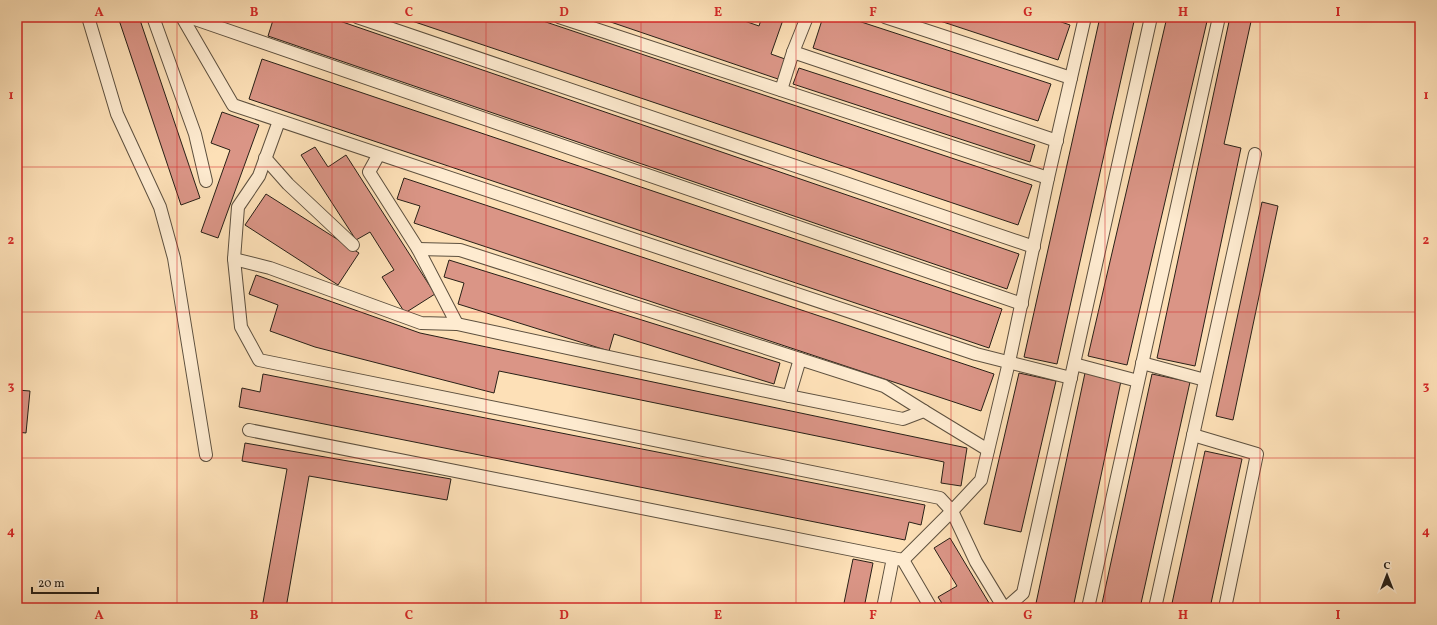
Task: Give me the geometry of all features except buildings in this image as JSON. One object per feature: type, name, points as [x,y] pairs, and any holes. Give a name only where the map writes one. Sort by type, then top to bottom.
[{"type":"lane","points":[[88,17],[117,114],[160,207],[174,258],[206,455]]},
{"type":"lane","points":[[153,17],[195,134],[206,181]]},
{"type":"lane","points":[[182,17],[233,106],[976,354],[1071,378]]},
{"type":"lane","points":[[189,17],[1022,304]]},
{"type":"lane","points":[[357,17],[1034,247]]},
{"type":"lane","points":[[559,17],[1048,178]]},
{"type":"lane","points":[[781,90],[807,17]]},
{"type":"lane","points":[[885,17],[1071,78]]},
{"type":"lane","points":[[883,608],[898,559],[952,511],[981,480],[1009,362],[1048,178],[1085,17]]},
{"type":"lane","points":[[279,121],[259,176],[238,207],[234,259],[241,327],[259,360],[940,498],[952,511],[976,562],[1005,608],[1023,593],[1151,17]]},
{"type":"lane","points":[[1088,608],[1219,17]]},
{"type":"lane","points":[[794,52],[1057,141]]},
{"type":"lane","points":[[379,154],[369,172],[418,249],[457,324]]},
{"type":"lane","points":[[1155,608],[1255,154]]},
{"type":"lane","points":[[266,158],[288,184],[353,244]]},
{"type":"lane","points":[[418,249],[460,250],[884,386],[988,450]]},
{"type":"lane","points":[[234,259],[270,268],[421,323],[457,324],[789,396],[903,419],[924,411]]},
{"type":"lane","points":[[789,396],[800,359]]},
{"type":"lane","points":[[1142,363],[1205,380]]},
{"type":"lane","points":[[1074,364],[1138,381]]},
{"type":"lane","points":[[249,430],[898,559],[931,608]]},
{"type":"lane","points":[[1193,434],[1257,454],[1225,608]]}]
